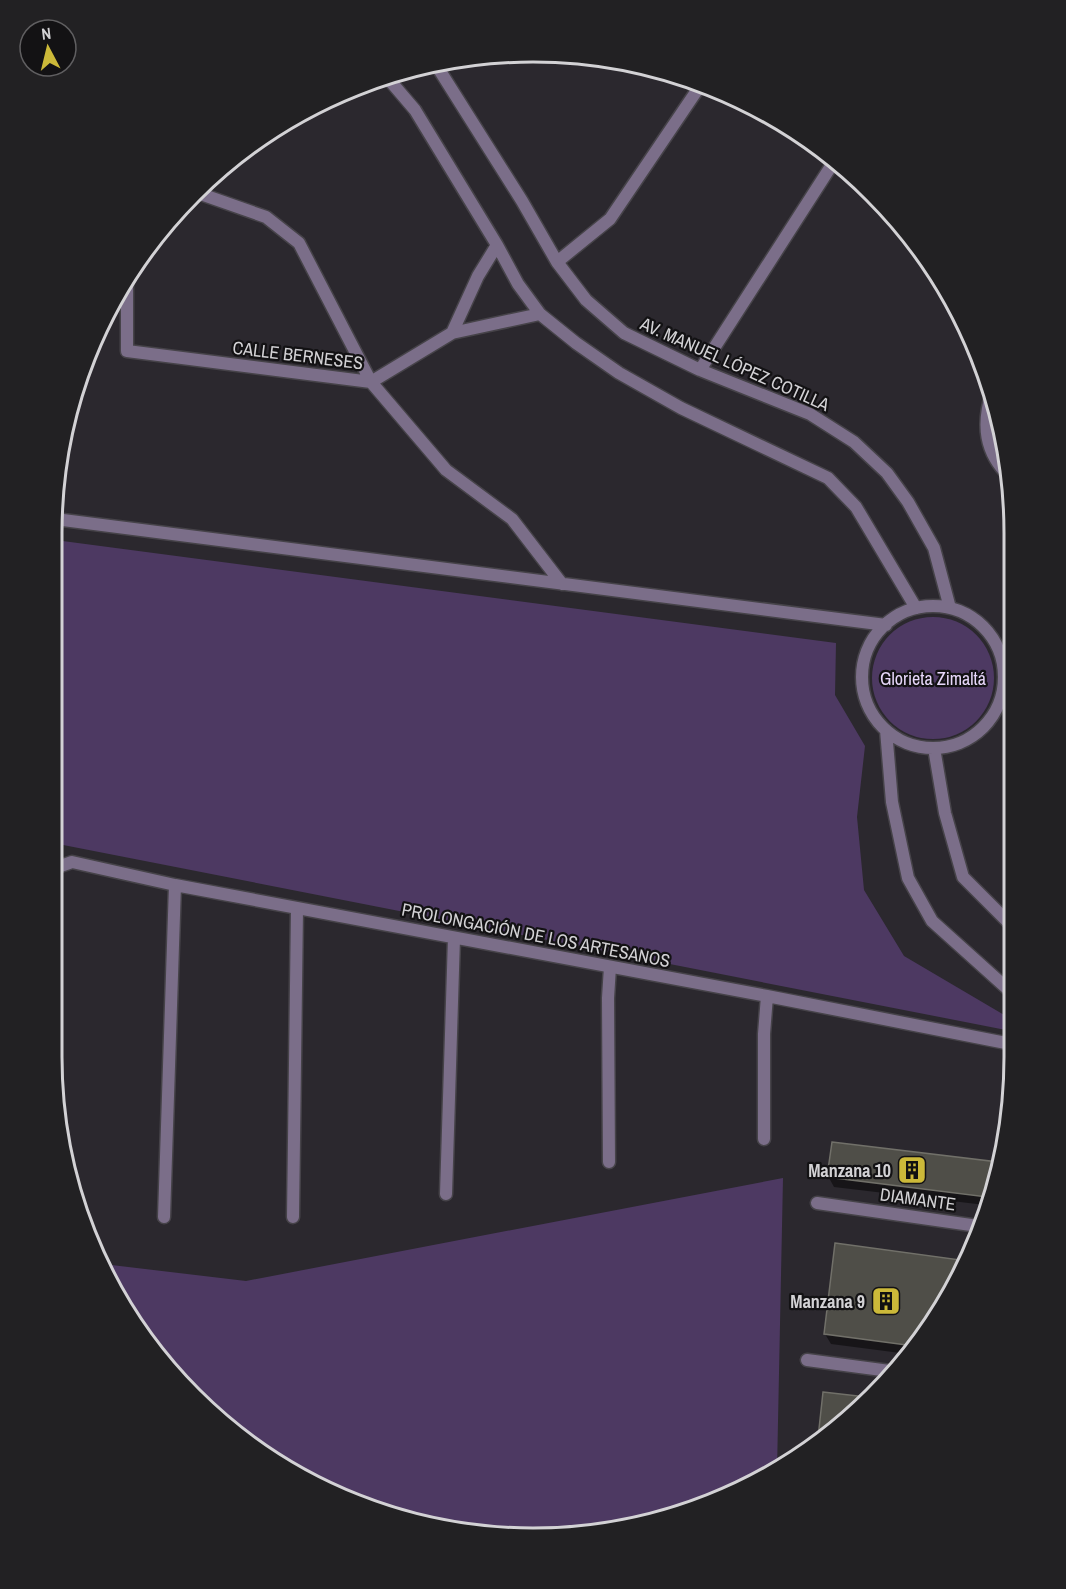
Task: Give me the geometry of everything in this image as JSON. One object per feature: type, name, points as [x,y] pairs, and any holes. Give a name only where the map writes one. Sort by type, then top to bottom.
[{"type":"street","name":"AV. MANUEL LÓPEZ COTILLA","points":[[440,71],[522,201],[557,262],[586,300],[624,333],[700,370],[810,414],[854,442],[887,473],[908,502],[934,548],[950,608]]},
{"type":"street","points":[[392,84],[415,110],[518,284],[540,314],[619,373],[681,408],[828,478],[856,507],[916,608]]},
{"type":"street","points":[[557,262],[610,219],[697,91]]},
{"type":"street","points":[[700,370],[830,167]]},
{"type":"street","name":"CALLE BERNESES","points":[[205,195],[266,217],[299,243],[371,382]]},
{"type":"street","points":[[452,333],[478,276],[497,245]]},
{"type":"street","name":"CALLE BERNESES","points":[[127,294],[127,351],[371,382]]},
{"type":"street","points":[[540,314],[452,333],[371,382],[446,470],[512,519],[562,584]]},
{"type":"street","points":[[987,408],[989,450],[999,462]]},
{"type":"street","points":[[62,520],[886,625]]},
{"type":"street","points":[[933,606],[950,608],[966,614],[980,624],[992,636],[1000,651],[1004,668],[1004,685],[1000,702],[992,717],[981,730],[967,740],[951,746],[934,748],[917,746],[901,740],[886,730],[875,718],[867,703],[862,669],[871,645],[886,625],[900,615],[916,608],[933,606]]},
{"type":"street","points":[[1000,651],[1004,652]]},
{"type":"street","points":[[886,730],[892,802],[908,878],[932,921],[1004,986]]},
{"type":"street","points":[[934,748],[945,813],[963,877],[1004,918]]},
{"type":"street","name":"PROLONGACIÓN DE LOS ARTESANOS","points":[[62,867],[72,862],[297,909],[1004,1043]]},
{"type":"street","points":[[164,1217],[175,885]]},
{"type":"street","points":[[293,1217],[297,909]]},
{"type":"street","points":[[446,1194],[454,938]]},
{"type":"street","points":[[609,1162],[608,998],[610,967]]},
{"type":"street","points":[[764,1139],[764,1034],[767,996]]},
{"type":"street","name":"DIAMANTE","points":[[817,1203],[973,1225]]},
{"type":"street","points":[[807,1360],[884,1370]]},
{"type":"green space","points":[[62,541],[836,643],[835,695],[865,746],[857,817],[864,890],[904,956],[1004,1015],[1004,1030],[62,845]]},
{"type":"green space","name":"Glorieta Zimaltá","points":[[933,617],[956,622],[976,635],[989,655],[994,678],[989,701],[976,721],[956,734],[933,739],[910,734],[890,721],[877,701],[872,678],[877,655],[890,635],[910,622]]},
{"type":"green space","points":[[783,1178],[777,1459],[742,1479],[685,1502],[625,1518],[595,1523],[533,1528],[471,1523],[411,1511],[381,1502],[324,1479],[297,1464],[246,1430],[222,1410],[179,1367],[159,1343],[141,1318],[110,1265],[246,1281]]},
{"type":"building","name":"Manzana 10","points":[[832,1142],[992,1161],[982,1196],[827,1177]]},
{"type":"building","name":"Manzana 9","points":[[835,1243],[958,1260],[925,1318],[905,1345],[824,1334]]},
{"type":"building","points":[[823,1392],[859,1396],[844,1410],[819,1431]]},
{"type":"place","name":"Manzana 10","points":[[912,1170]]},
{"type":"place","name":"Manzana 9","points":[[886,1301]]}]
